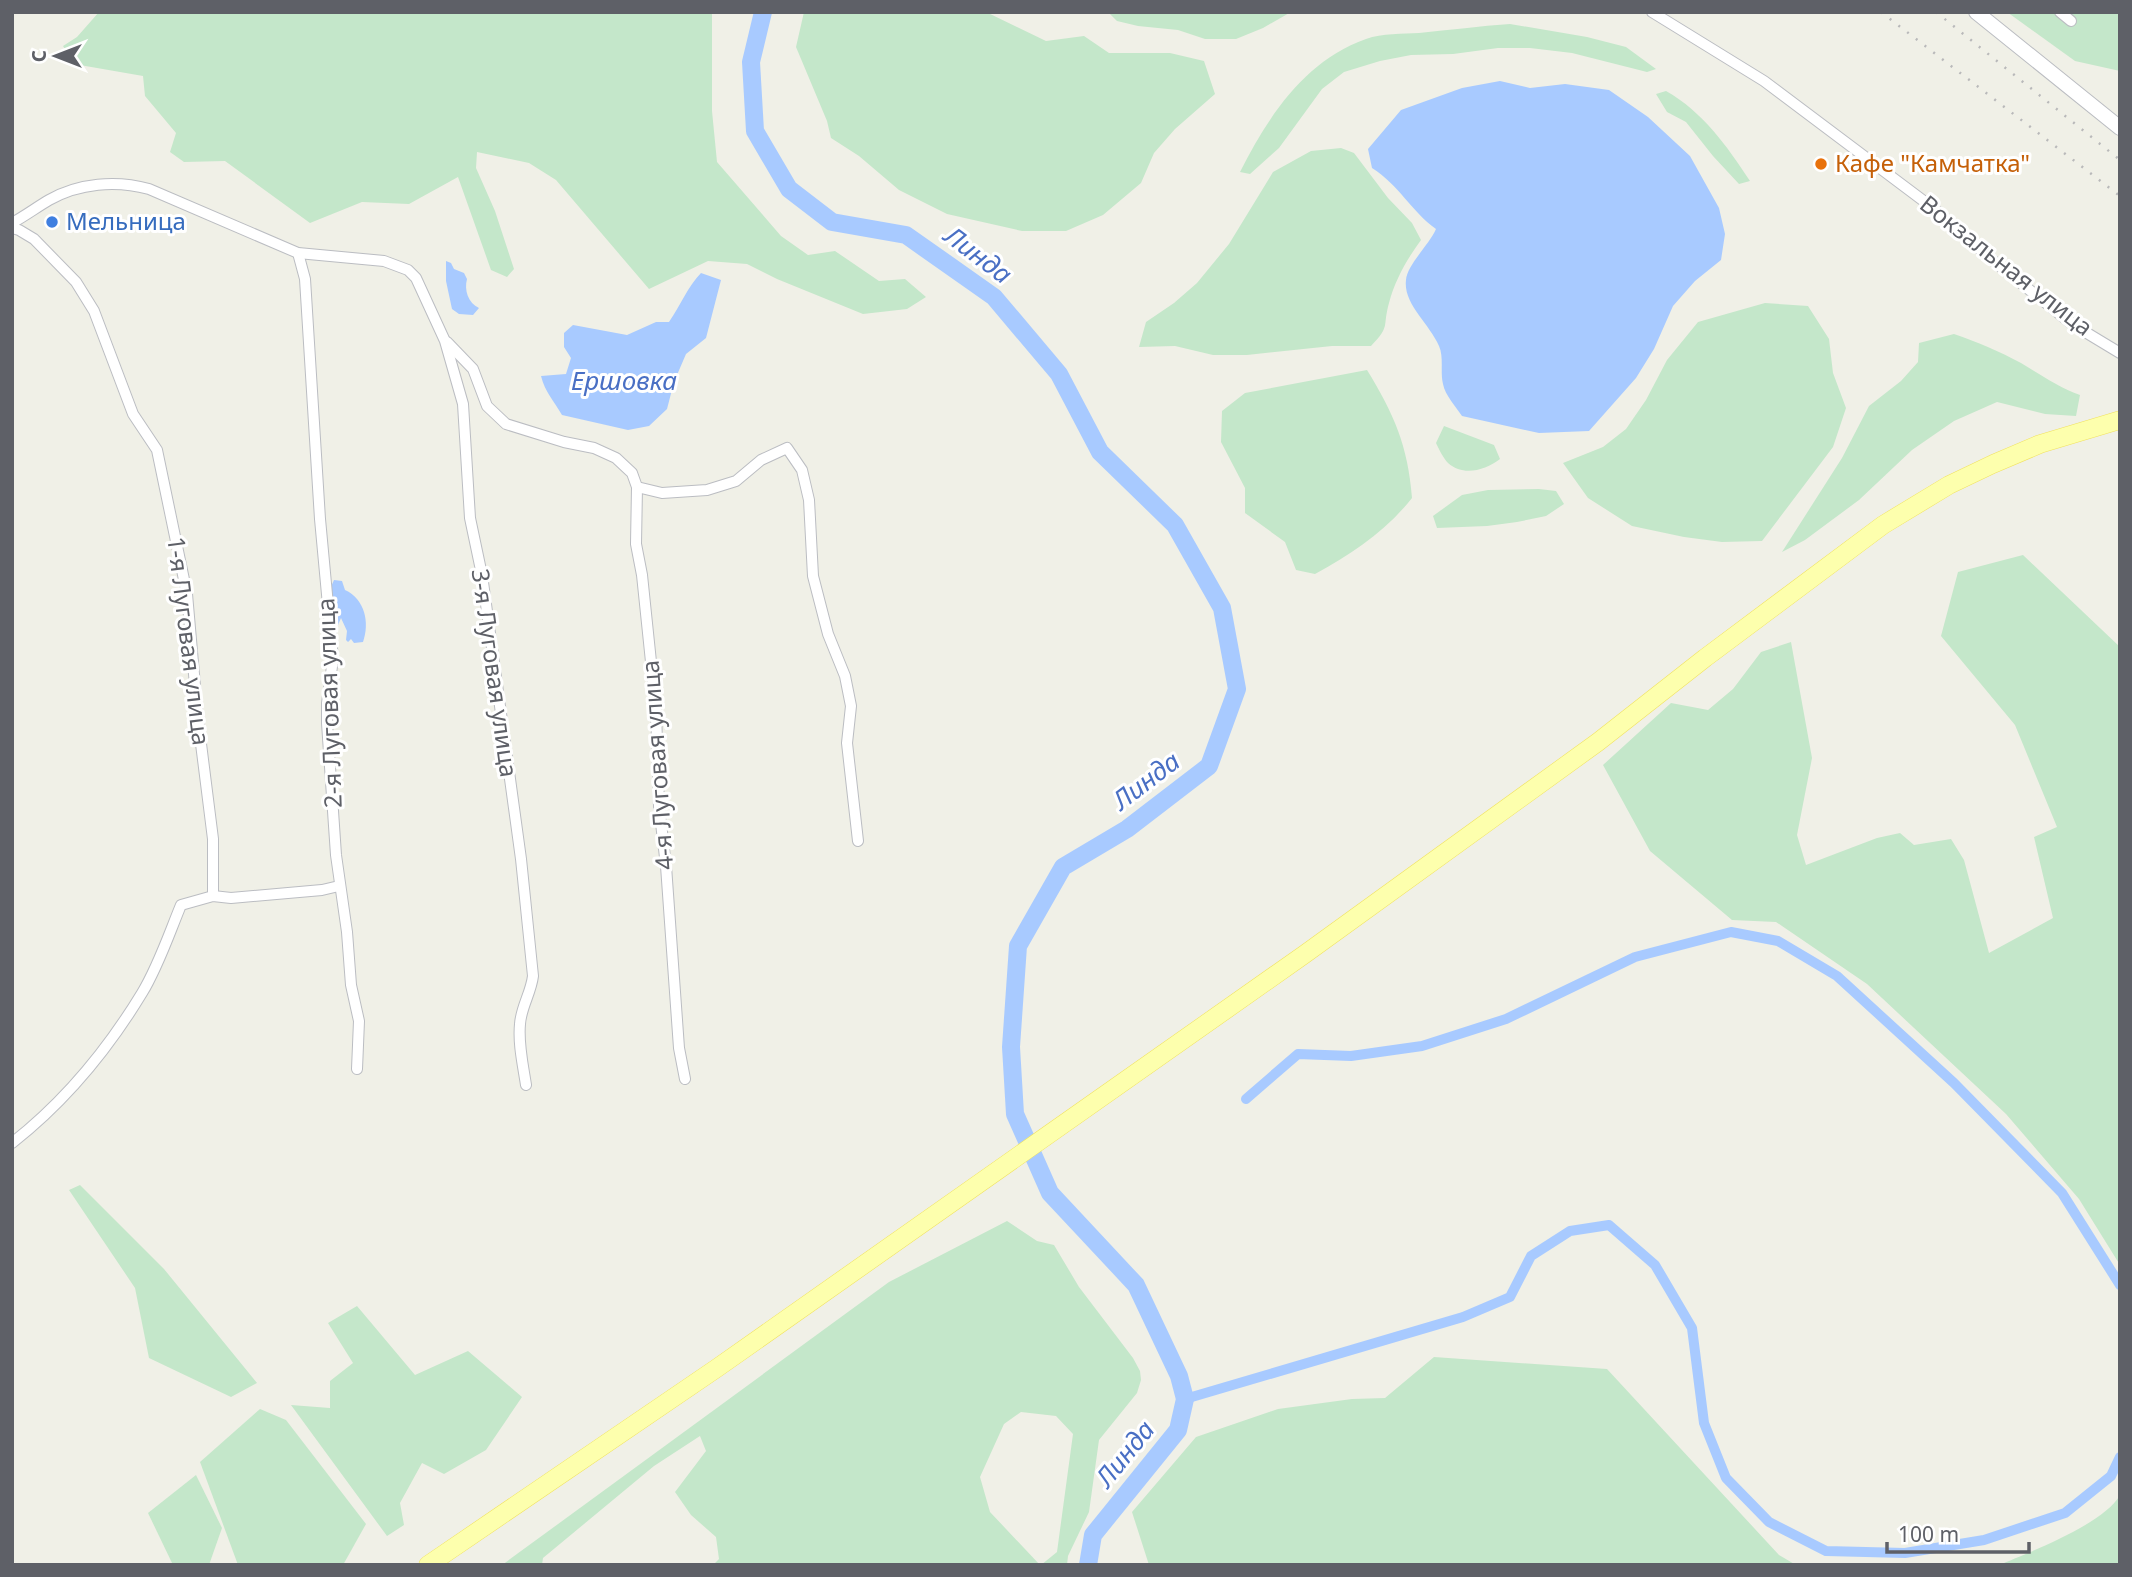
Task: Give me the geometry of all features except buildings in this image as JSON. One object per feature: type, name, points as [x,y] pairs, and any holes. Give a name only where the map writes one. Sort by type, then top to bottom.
[{"type":"main road","points":[[428,1565],[686,1389],[1305,954],[1543,783],[1893,519],[1949,485],[1993,464],[2040,444],[2120,420]]},
{"type":"street","name":"Вокзальная улица","points":[[1652,12],[1764,82],[1937,211],[2072,324],[2119,353]]},
{"type":"street","points":[[1976,12],[2120,128]]},
{"type":"street","points":[[2060,12],[2071,21]]},
{"type":"street","points":[[12,226],[68,191],[100,185],[134,185],[298,253]]},
{"type":"street","name":"1-я Луговая улица","points":[[12,226],[34,239],[76,282],[94,311],[133,414],[156,450],[187,594],[198,720],[213,839],[213,896]]},
{"type":"street","name":"3-я Луговая улица","points":[[298,253],[384,261],[408,270],[416,278],[446,341],[463,404],[470,518],[482,575],[521,859],[533,976],[520,1024],[526,1085]]},
{"type":"street","name":"2-я Луговая улица","points":[[298,253],[305,279],[320,519],[333,659],[327,712],[340,887],[351,985],[359,1021],[357,1069]]},
{"type":"street","points":[[446,341],[473,369],[487,406],[506,424],[564,442],[594,448],[617,458],[632,473],[637,486],[663,493],[707,489],[736,481],[761,460],[788,448],[802,470],[809,500],[813,576],[828,634],[845,676],[851,706],[847,743],[858,841]]},
{"type":"street","name":"4-я Луговая улица","points":[[637,486],[636,544],[642,575],[656,710],[659,806],[679,1048],[685,1079]]},
{"type":"street","points":[[12,1143],[33,1126],[91,1065],[136,1002],[143,992],[181,905],[213,896],[231,898],[340,887]]},
{"type":"green space","points":[[99,12],[712,12],[712,111],[717,162],[781,236],[808,255],[835,251],[879,281],[905,279],[926,297],[907,309],[863,314],[747,264],[708,261],[649,289],[556,180],[529,163],[477,152],[476,168],[495,211],[514,269],[507,277],[491,270],[458,177],[409,204],[362,202],[310,223],[225,161],[184,162],[170,152],[176,133],[145,96],[143,76],[74,64],[63,46],[77,37]]},
{"type":"green space","points":[[804,12],[986,12],[1046,41],[1084,36],[1109,53],[1170,53],[1204,61],[1215,94],[1175,129],[1154,153],[1141,183],[1103,215],[1066,231],[1022,231],[947,214],[899,190],[859,156],[831,138],[827,121],[796,47]]},
{"type":"green space","points":[[1108,12],[1291,12],[1236,39],[1205,39],[1178,30],[1117,21]]},
{"type":"green space","points":[[2007,12],[2120,12],[2120,71],[2075,61]]},
{"type":"green space","points":[[1510,24],[1587,37],[1626,47],[1656,69],[1647,72],[1572,53],[1530,48],[1411,55],[1380,61],[1344,72],[1322,89],[1279,148],[1250,174],[1240,172],[1263,131],[1290,93],[1324,61],[1344,49],[1366,39],[1392,34]]},
{"type":"green space","points":[[1666,91],[1703,119],[1750,181],[1739,184],[1686,122],[1667,112],[1656,94]]},
{"type":"green space","points":[[1341,148],[1354,153],[1388,198],[1412,223],[1421,240],[1398,278],[1389,303],[1384,330],[1371,346],[1332,346],[1247,355],[1213,355],[1175,346],[1139,347],[1146,322],[1197,283],[1229,244],[1273,172],[1311,151]]},
{"type":"green space","points":[[1765,303],[1808,306],[1829,339],[1833,373],[1846,408],[1833,447],[1762,541],[1722,542],[1632,526],[1588,498],[1563,463],[1603,447],[1626,429],[1646,400],[1667,360],[1698,322]]},
{"type":"green space","points":[[1954,334],[2021,363],[2057,385],[2080,395],[2076,416],[2045,414],[1997,402],[1954,421],[1912,450],[1859,500],[1805,540],[1782,552],[1842,458],[1869,406],[1901,381],[1918,362],[1919,343]]},
{"type":"green space","points":[[1367,370],[1398,431],[1407,462],[1412,498],[1368,541],[1342,558],[1315,574],[1296,570],[1285,542],[1245,513],[1245,488],[1221,442],[1222,411],[1245,393]]},
{"type":"green space","points":[[1444,426],[1494,445],[1500,459],[1474,470],[1454,467],[1446,461],[1436,443]]},
{"type":"green space","points":[[1488,490],[1556,491],[1564,504],[1546,516],[1487,526],[1437,528],[1433,516],[1462,495]]},
{"type":"green space","points":[[2023,555],[2120,647],[2120,1265],[2079,1199],[2006,1114],[1867,984],[1776,922],[1732,920],[1650,851],[1603,765],[1671,703],[1708,710],[1733,689],[1761,652],[1791,642],[1812,758],[1797,835],[1806,865],[1877,838],[1900,833],[1914,845],[1951,839],[1964,860],[1989,953],[2053,918],[2034,837],[2057,827],[2015,725],[1941,636],[1958,572]]},
{"type":"green space","points":[[80,1185],[164,1269],[257,1383],[231,1397],[149,1358],[135,1288],[69,1190]]},
{"type":"green space","points":[[1007,1221],[1037,1241],[1054,1245],[1079,1287],[1140,1371],[1141,1380],[1137,1393],[1099,1440],[1089,1512],[1068,1556],[1067,1565],[1041,1565],[1057,1552],[1073,1434],[1056,1416],[1021,1412],[1004,1424],[980,1477],[990,1512],[1040,1565],[713,1565],[719,1559],[716,1537],[691,1515],[675,1492],[706,1451],[700,1436],[654,1466],[543,1558],[542,1565],[502,1565],[889,1282]]},
{"type":"green space","points":[[357,1306],[415,1375],[468,1351],[522,1397],[486,1450],[444,1474],[422,1463],[400,1503],[404,1525],[387,1536],[291,1405],[330,1408],[330,1381],[353,1363],[328,1323]]},
{"type":"green space","points":[[1434,1357],[1607,1369],[1779,1555],[1796,1565],[1149,1565],[1132,1512],[1196,1437],[1278,1409],[1352,1399],[1385,1398]]},
{"type":"green space","points":[[260,1409],[286,1420],[366,1524],[343,1565],[238,1565],[200,1462]]},
{"type":"green space","points":[[196,1475],[222,1528],[209,1565],[173,1565],[148,1513]]},
{"type":"green space","points":[[2120,1495],[2120,1565],[1999,1565],[2083,1526],[2111,1506]]},
{"type":"water","points":[[1500,81],[1530,88],[1565,84],[1609,90],[1648,117],[1690,156],[1719,208],[1725,234],[1721,260],[1695,281],[1673,306],[1654,349],[1636,378],[1589,431],[1539,433],[1462,416],[1444,388],[1439,346],[1412,305],[1406,289],[1410,268],[1436,229],[1390,182],[1372,168],[1368,149],[1401,110],[1462,88]]},
{"type":"water","points":[[446,261],[451,263],[454,269],[464,273],[467,279],[468,296],[479,308],[473,315],[459,314],[452,309],[446,281]]},
{"type":"water","name":"Ершовка","points":[[701,273],[721,280],[706,338],[686,354],[674,382],[667,409],[649,426],[628,430],[562,415],[547,392],[541,376],[566,374],[571,358],[564,347],[564,333],[573,325],[627,335],[656,322],[669,322]]},
{"type":"water","points":[[334,580],[342,581],[345,590],[361,605],[366,620],[363,642],[354,643],[351,639],[348,642],[347,631],[341,618],[338,625],[330,589]]},
{"type":"waterway","name":"Линда","points":[[763,12],[751,62],[755,131],[789,189],[832,222],[906,235],[994,297],[1059,374],[1100,452],[1175,525],[1222,608],[1237,689],[1209,766],[1127,829],[1063,867],[1018,946],[1011,1047],[1015,1114],[1050,1193],[1136,1285],[1179,1376],[1185,1399],[1178,1430],[1093,1535],[1088,1565]]},
{"type":"waterway","points":[[1246,1099],[1298,1054],[1351,1056],[1422,1046],[1506,1019],[1635,957],[1731,932],[1778,941],[1837,976],[1954,1083],[2062,1193],[2120,1285]]},
{"type":"waterway","points":[[1185,1399],[1463,1317],[1510,1297],[1531,1256],[1570,1231],[1609,1225],[1655,1265],[1692,1328],[1704,1423],[1726,1478],[1769,1522],[1826,1551],[1905,1553],[1984,1540],[2065,1513],[2111,1476],[2120,1457]]},
{"type":"railway","points":[[1881,12],[2120,196]]},
{"type":"railway","points":[[1936,12],[2120,160]]},
{"type":"place","name":"Кафе \"Камчатка\"","points":[[1821,164]]},
{"type":"place","name":"Мельница","points":[[52,222]]}]
